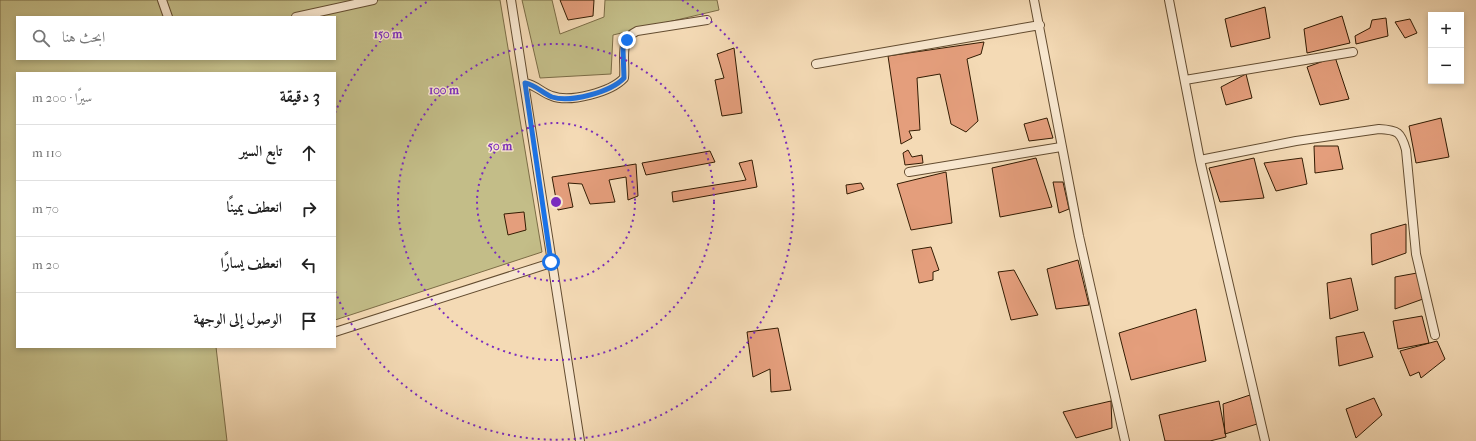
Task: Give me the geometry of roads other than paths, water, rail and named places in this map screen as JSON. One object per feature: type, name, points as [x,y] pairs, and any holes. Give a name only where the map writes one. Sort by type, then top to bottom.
[{"type":"street","points":[[162,0],[168,16]]},
{"type":"street","points":[[301,16],[373,0]]},
{"type":"street","points":[[511,0],[580,441]]},
{"type":"street","points":[[1034,0],[1040,25],[1061,147],[1079,236],[1125,441]]},
{"type":"street","points":[[1169,0],[1200,160],[1265,441]]},
{"type":"street","points":[[525,83],[532,84],[552,96],[566,98],[588,96],[608,90],[619,84],[624,78],[623,49],[631,34],[637,31],[707,20]]},
{"type":"street","points":[[816,64],[1040,25]]},
{"type":"street","points":[[1185,80],[1353,52]]},
{"type":"street","points":[[1200,160],[1296,141],[1379,129],[1393,130],[1402,137],[1406,150],[1416,254],[1435,335]]},
{"type":"street","points":[[909,172],[1061,147]]},
{"type":"street","points":[[336,332],[551,262]]}]
